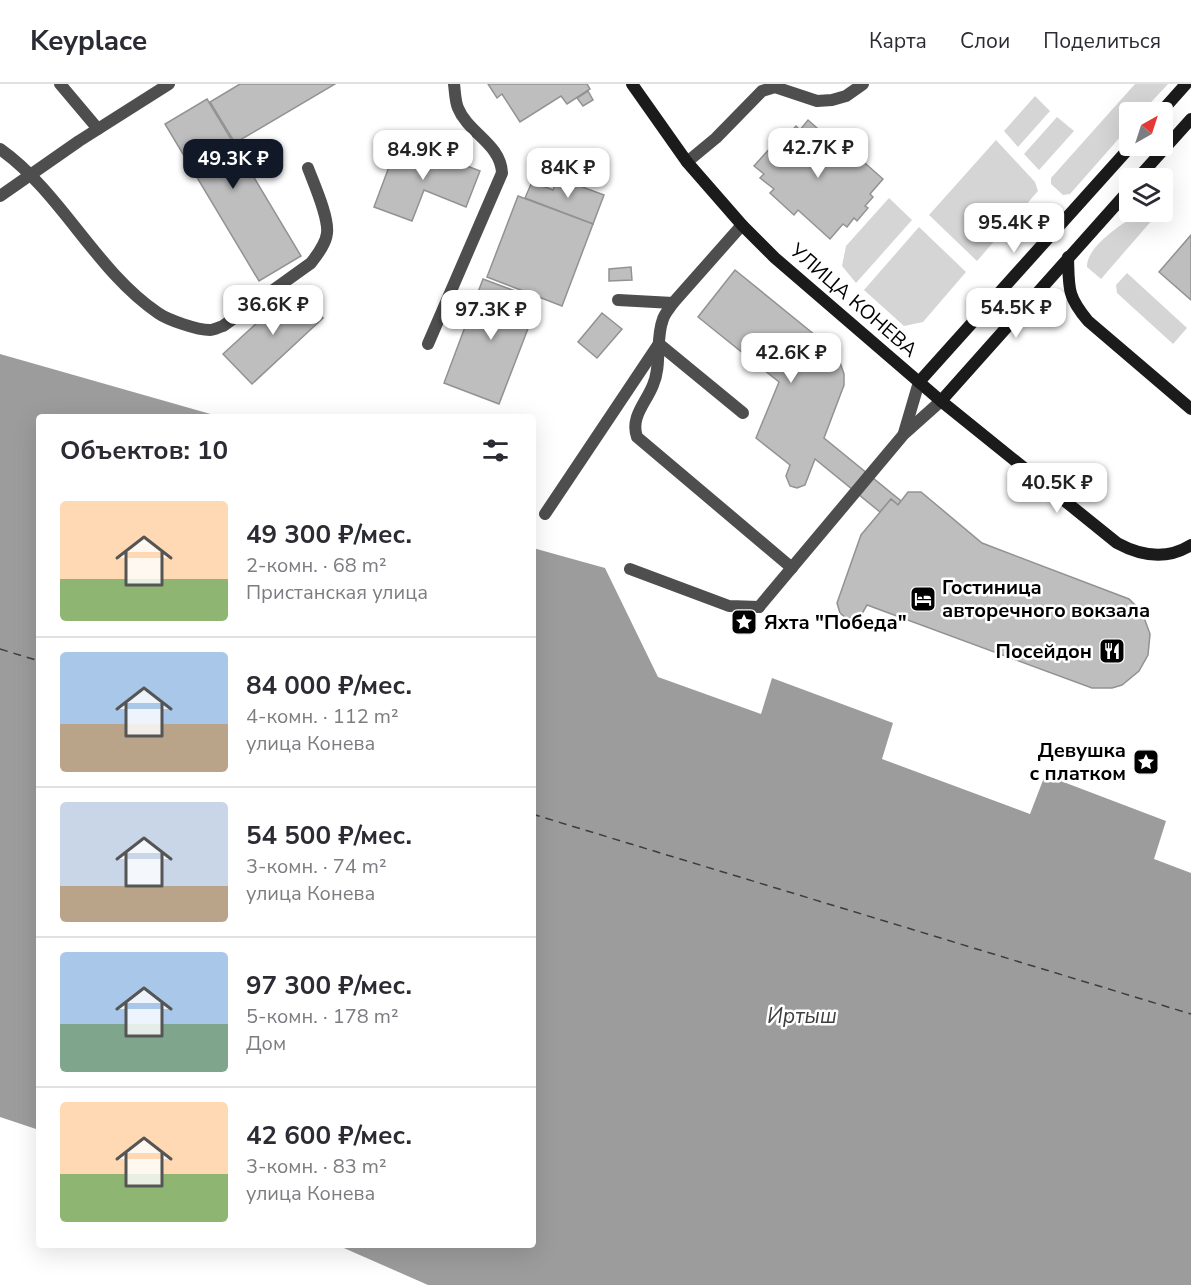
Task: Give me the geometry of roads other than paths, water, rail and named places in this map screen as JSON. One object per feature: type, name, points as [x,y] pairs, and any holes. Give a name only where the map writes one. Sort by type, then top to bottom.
[{"type":"main road","name":"УЛИЦА КОНЕВА","points":[[632,84],[687,162],[742,225],[775,258],[919,382],[1122,156]]},
{"type":"main road","points":[[1170,102],[1186,84]]},
{"type":"main road","points":[[1147,168],[1191,119]]},
{"type":"main road","points":[[941,401],[1119,201]]},
{"type":"main road","points":[[1068,257],[1069,291],[1075,306],[1088,321],[1191,409]]},
{"type":"main road","points":[[919,382],[1117,543],[1128,549],[1154,555],[1176,552],[1191,545]]},
{"type":"street","points":[[60,84],[98,129]]},
{"type":"street","points":[[0,196],[169,84]]},
{"type":"street","points":[[428,344],[502,173],[500,157],[457,107],[454,84]]},
{"type":"street","points":[[687,162],[716,138],[762,91],[775,87],[817,101],[824,101],[846,96],[863,84]]},
{"type":"street","points":[[0,149],[31,175],[125,286],[159,314],[210,330],[223,326],[311,263],[321,249],[327,233],[323,208],[308,168]]},
{"type":"street","points":[[742,225],[673,303],[664,317],[657,376],[634,421],[637,437],[792,568]]},
{"type":"street","points":[[618,300],[673,303]]},
{"type":"street","points":[[659,344],[743,413]]},
{"type":"street","points":[[545,514],[659,344]]},
{"type":"street","points":[[904,434],[919,382]]},
{"type":"street","points":[[630,569],[729,606],[759,607],[904,434],[941,401]]},
{"type":"water","points":[[0,354],[210,414],[36,414],[36,1129],[0,1117]]},
{"type":"water","name":"Иртыш","points":[[536,549],[605,568],[658,677],[761,714],[772,678],[893,723],[882,759],[1030,814],[1045,775],[1166,821],[1154,859],[1191,873],[1191,1285],[428,1285],[344,1248],[536,1248]]},
{"type":"place","name":"Гостиница авторечного вокзала","points":[[923,599]]},
{"type":"place","name":"Яхта \"Победа\"","points":[[744,622]]},
{"type":"place","name":"Посейдон","points":[[1112,651]]},
{"type":"place","name":"Девушка с платком","points":[[1146,762]]}]
